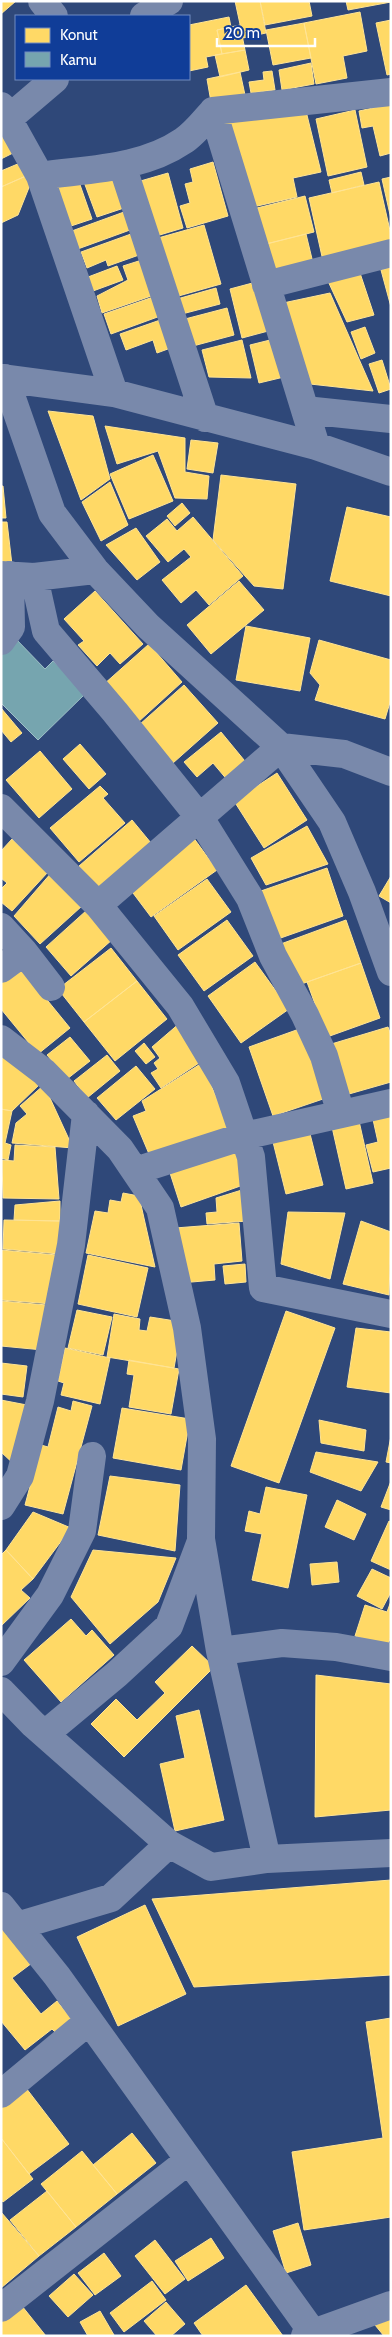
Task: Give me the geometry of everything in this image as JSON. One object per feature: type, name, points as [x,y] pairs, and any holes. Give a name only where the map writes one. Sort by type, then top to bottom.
[{"type":"street","points":[[42,1],[53,15]]},
{"type":"street","points":[[146,15],[169,1]]},
{"type":"street","points":[[54,80],[5,113],[40,176],[114,393]]},
{"type":"street","points":[[40,176],[122,165],[158,155],[185,140],[213,111],[391,92]]},
{"type":"street","points":[[213,111],[316,446]]},
{"type":"street","points":[[122,165],[205,418]]},
{"type":"street","points":[[266,284],[391,253]]},
{"type":"street","points":[[391,472],[316,446],[114,393],[3,378],[52,513],[95,570],[148,626],[282,747],[332,822],[362,892],[391,972]]},
{"type":"street","points":[[305,410],[391,419]]},
{"type":"street","points":[[15,576],[95,570]]},
{"type":"street","points":[[1,641],[10,627],[15,576]]},
{"type":"street","points":[[15,576],[46,631],[115,712],[200,818],[250,898],[273,956],[305,1015],[324,1056],[341,1114]]},
{"type":"street","points":[[98,905],[282,747],[344,754],[391,772]]},
{"type":"street","points":[[1,808],[98,905],[180,1006],[226,1083],[251,1157],[263,1288],[391,1314]]},
{"type":"street","points":[[1,927],[24,952],[51,987]]},
{"type":"street","points":[[1,969],[24,952]]},
{"type":"street","points":[[1,1039],[44,1072],[120,1149],[160,1208],[187,1328],[202,1438],[201,1539],[220,1650],[267,1859]]},
{"type":"street","points":[[136,1171],[244,1136],[391,1103]]},
{"type":"street","points":[[1,1506],[20,1476],[40,1400],[70,1245],[86,1114]]},
{"type":"street","points":[[1,1662],[50,1595],[82,1531],[92,1456]]},
{"type":"street","points":[[1,1457],[20,1476]]},
{"type":"street","points":[[45,1734],[118,1674],[169,1626],[201,1539]]},
{"type":"street","points":[[220,1650],[282,1642],[336,1647],[391,1658]]},
{"type":"street","points":[[1,1691],[45,1734],[170,1844],[211,1867],[267,1859],[391,1854]]},
{"type":"street","points":[[170,1844],[112,1898],[9,1916],[57,1976],[189,2160],[320,2333],[391,2305]]},
{"type":"street","points":[[1,2094],[89,2021]]},
{"type":"street","points":[[1,2308],[189,2160]]},
{"type":"building: Konut","points":[[1,1],[16,1],[1,14]]},
{"type":"building: Konut","points":[[235,1],[260,1],[266,33],[243,38]]},
{"type":"building: Konut","points":[[260,1],[309,1],[312,16],[265,25]]},
{"type":"building: Konut","points":[[346,1],[391,1],[391,2],[348,10]]},
{"type":"building: Konut","points":[[360,12],[367,51],[343,56],[347,78],[316,84],[304,23]]},
{"type":"building: Konut","points":[[229,17],[231,27],[217,30],[222,54],[206,57],[208,67],[190,71],[190,25]]},
{"type":"building: Konut","points":[[391,20],[391,74],[387,75],[376,23]]},
{"type":"building: Konut","points":[[304,23],[311,58],[273,65],[266,30]]},
{"type":"building: Konut","points":[[240,25],[245,50],[222,54],[217,30]]},
{"type":"building: Konut","points":[[245,50],[249,70],[220,77],[215,55]]},
{"type":"building: Konut","points":[[311,63],[314,84],[282,90],[279,70]]},
{"type":"building: Konut","points":[[272,71],[275,90],[251,93],[249,82],[264,80],[263,72]]},
{"type":"building: Konut","points":[[240,72],[245,95],[211,102],[207,79]]},
{"type":"building: Konut","points":[[391,104],[391,153],[380,156],[373,126],[362,128],[359,111]]},
{"type":"building: Konut","points":[[305,107],[321,172],[293,178],[297,197],[244,209],[222,115]]},
{"type":"building: Konut","points":[[355,110],[367,167],[328,176],[316,119]]},
{"type":"building: Konut","points":[[1,126],[13,153],[1,159]]},
{"type":"building: Konut","points":[[213,162],[228,216],[187,228],[180,206],[190,203],[185,184],[193,182],[190,169]]},
{"type":"building: Konut","points":[[20,163],[26,176],[1,187],[1,171]]},
{"type":"building: Konut","points":[[361,172],[364,185],[332,193],[329,180]]},
{"type":"building: Konut","points":[[112,173],[124,208],[97,217],[84,182]]},
{"type":"building: Konut","points":[[168,173],[183,228],[153,237],[137,182]]},
{"type":"building: Konut","points":[[26,176],[30,185],[18,215],[1,223],[1,187]]},
{"type":"building: Konut","points":[[391,177],[391,219],[382,179]]},
{"type":"building: Konut","points":[[78,179],[92,219],[68,227],[54,188]]},
{"type":"building: Konut","points":[[379,182],[391,235],[391,245],[323,261],[309,198]]},
{"type":"building: Konut","points":[[305,196],[314,232],[258,246],[249,210]]},
{"type":"building: Konut","points":[[124,212],[130,230],[75,250],[69,232]]},
{"type":"building: Konut","points":[[204,225],[221,284],[175,297],[158,238]]},
{"type":"building: Konut","points":[[131,234],[139,255],[108,266],[106,260],[87,268],[81,252]]},
{"type":"building: Konut","points":[[306,234],[313,263],[265,275],[258,246]]},
{"type":"building: Konut","points":[[145,259],[157,294],[102,313],[97,296],[128,280],[123,266]]},
{"type":"building: Konut","points":[[117,266],[123,280],[93,291],[88,277]]},
{"type":"building: Konut","points":[[391,267],[391,307],[381,270]]},
{"type":"building: Konut","points":[[359,270],[374,315],[347,322],[327,279]]},
{"type":"building: Konut","points":[[260,281],[272,330],[242,338],[230,289]]},
{"type":"building: Konut","points":[[216,288],[220,304],[182,314],[177,299]]},
{"type":"building: Konut","points":[[330,293],[373,391],[310,384],[283,303]]},
{"type":"building: Konut","points":[[156,296],[163,315],[111,334],[104,314]]},
{"type":"building: Konut","points":[[227,308],[234,335],[193,346],[185,319]]},
{"type":"building: Konut","points":[[166,318],[176,346],[157,353],[153,340],[126,350],[120,334]]},
{"type":"building: Konut","points":[[365,327],[375,353],[361,359],[351,332]]},
{"type":"building: Konut","points":[[274,339],[284,377],[259,383],[250,345]]},
{"type":"building: Konut","points":[[242,340],[251,378],[209,377],[202,350]]},
{"type":"building: Konut","points":[[382,360],[391,389],[379,393],[369,364]]},
{"type":"building: Konut","points":[[48,411],[93,416],[110,479],[81,500]]},
{"type":"building: Konut","points":[[105,426],[185,438],[185,472],[209,476],[207,499],[175,498],[158,451],[117,464]]},
{"type":"building: Konut","points":[[191,440],[218,443],[213,473],[187,469]]},
{"type":"building: Konut","points":[[153,455],[173,501],[129,519],[110,474]]},
{"type":"building: Konut","points":[[221,475],[296,484],[283,589],[254,586],[213,540]]},
{"type":"building: Konut","points":[[110,482],[128,525],[101,541],[82,502]]},
{"type":"building: Konut","points":[[1,486],[3,486],[6,518],[1,518]]},
{"type":"building: Konut","points":[[182,503],[190,513],[175,526],[167,516]]},
{"type":"building: Konut","points":[[347,507],[391,517],[391,596],[330,581]]},
{"type":"building: Konut","points":[[193,517],[243,576],[209,605],[196,590],[181,603],[162,580],[191,557],[184,549],[168,562],[146,536],[167,519],[177,531]]},
{"type":"building: Konut","points":[[1,522],[7,522],[12,565],[1,564]]},
{"type":"building: Konut","points":[[136,528],[160,562],[137,580],[106,545]]},
{"type":"building: Konut","points":[[239,581],[264,610],[211,654],[187,625]]},
{"type":"building: Konut","points":[[95,591],[143,644],[120,664],[110,653],[97,666],[78,645],[84,641],[64,619]]},
{"type":"building: Konut","points":[[246,626],[310,638],[300,691],[236,680]]},
{"type":"building: Konut","points":[[319,640],[391,660],[391,699],[385,719],[315,700],[320,685],[310,673]]},
{"type":"building: Konut","points":[[149,644],[182,682],[137,723],[103,685]]},
{"type":"building: Konut","points":[[184,685],[218,723],[173,763],[139,725]]},
{"type":"building: Konut","points":[[1,708],[22,733],[11,742],[1,730]]},
{"type":"building: Konut","points":[[221,732],[249,766],[229,782],[213,763],[197,777],[184,762]]},
{"type":"building: Konut","points":[[80,744],[106,774],[89,789],[63,759]]},
{"type":"building: Konut","points":[[40,751],[72,789],[39,818],[6,780]]},
{"type":"building: Konut","points":[[277,773],[307,820],[264,848],[234,801]]},
{"type":"building: Konut","points":[[100,786],[108,794],[103,798],[125,823],[79,862],[50,828]]},
{"type":"building: Konut","points":[[132,820],[156,849],[103,894],[79,866]]},
{"type":"building: Konut","points":[[307,826],[328,864],[266,885],[251,858]]},
{"type":"building: Konut","points":[[193,837],[217,870],[151,917],[127,885]]},
{"type":"building: Konut","points":[[12,839],[48,872],[12,911],[1,902],[1,889],[7,883],[1,878],[1,851]]},
{"type":"building: Konut","points":[[327,868],[343,916],[275,940],[258,892]]},
{"type":"building: Konut","points":[[52,872],[82,906],[40,944],[14,916]]},
{"type":"building: Konut","points":[[391,876],[391,903],[379,896]]},
{"type":"building: Konut","points":[[207,879],[231,912],[178,950],[154,916]]},
{"type":"building: Konut","points":[[87,910],[113,939],[71,976],[46,947]]},
{"type":"building: Konut","points":[[227,920],[253,956],[204,991],[178,955]]},
{"type":"building: Konut","points":[[346,920],[361,963],[293,987],[278,945]]},
{"type":"building: Konut","points":[[111,948],[137,981],[84,1022],[58,989]]},
{"type":"building: Konut","points":[[23,960],[39,990],[70,1028],[38,1054],[1,1009],[1,979]]},
{"type":"building: Konut","points":[[255,962],[289,1009],[241,1043],[208,996]]},
{"type":"building: Konut","points":[[361,963],[380,1018],[327,1037],[307,982]]},
{"type":"building: Konut","points":[[137,981],[167,1019],[115,1061],[84,1022]]},
{"type":"building: Konut","points":[[181,1022],[205,1059],[161,1088],[151,1073],[158,1069],[154,1063],[160,1058],[152,1047]]},
{"type":"building: Konut","points":[[388,1027],[391,1035],[391,1082],[342,1096],[328,1045]]},
{"type":"building: Konut","points":[[302,1028],[326,1098],[273,1116],[249,1047]]},
{"type":"building: Konut","points":[[70,1037],[90,1061],[67,1079],[47,1055]]},
{"type":"building: Konut","points":[[144,1043],[155,1057],[146,1064],[135,1051]]},
{"type":"building: Konut","points":[[1,1050],[40,1084],[12,1111],[1,1109]]},
{"type":"building: Konut","points":[[107,1055],[120,1071],[87,1098],[74,1081]]},
{"type":"building: Konut","points":[[202,1063],[229,1128],[152,1161],[133,1116],[146,1111],[142,1101]]},
{"type":"building: Konut","points":[[136,1066],[155,1089],[116,1120],[97,1098]]},
{"type":"building: Konut","points":[[44,1085],[73,1148],[12,1143],[16,1123],[27,1114],[20,1106]]},
{"type":"building: Konut","points":[[1,1109],[12,1111],[5,1143],[11,1145],[8,1160],[1,1158]]},
{"type":"building: Konut","points":[[391,1110],[391,1168],[373,1172],[366,1145],[378,1142],[372,1115]]},
{"type":"building: Konut","points":[[359,1121],[373,1183],[346,1189],[332,1127]]},
{"type":"building: Konut","points":[[308,1126],[323,1185],[286,1194],[271,1134]]},
{"type":"building: Konut","points":[[15,1145],[55,1147],[59,1199],[3,1198],[2,1160],[14,1161]]},
{"type":"building: Konut","points":[[237,1149],[246,1184],[181,1207],[170,1173]]},
{"type":"building: Konut","points":[[245,1189],[248,1221],[207,1224],[206,1213],[217,1212],[216,1198]]},
{"type":"building: Konut","points":[[123,1193],[139,1196],[155,1267],[86,1253],[95,1211],[108,1213],[110,1200],[121,1202]]},
{"type":"building: Konut","points":[[60,1201],[60,1221],[14,1220],[15,1205]]},
{"type":"building: Konut","points":[[288,1212],[345,1213],[330,1279],[281,1264]]},
{"type":"building: Konut","points":[[4,1220],[60,1221],[59,1254],[3,1249]]},
{"type":"building: Konut","points":[[361,1221],[391,1232],[389,1295],[343,1284]]},
{"type":"building: Konut","points":[[239,1223],[242,1261],[214,1264],[215,1280],[180,1283],[175,1228]]},
{"type":"building: Konut","points":[[1,1250],[57,1255],[52,1304],[1,1300]]},
{"type":"building: Konut","points":[[88,1255],[148,1268],[137,1317],[78,1304]]},
{"type":"building: Konut","points":[[245,1264],[246,1282],[225,1284],[223,1266]]},
{"type":"building: Konut","points":[[1,1301],[47,1305],[43,1350],[1,1346]]},
{"type":"building: Konut","points":[[77,1310],[112,1317],[103,1355],[68,1348]]},
{"type":"building: Konut","points":[[286,1311],[335,1328],[279,1483],[231,1466]]},
{"type":"building: Konut","points":[[114,1314],[140,1319],[139,1330],[147,1331],[150,1317],[182,1322],[174,1368],[107,1357]]},
{"type":"building: Konut","points":[[356,1328],[391,1332],[391,1393],[347,1387]]},
{"type":"building: Konut","points":[[65,1348],[110,1358],[100,1404],[61,1395],[64,1383],[58,1381]]},
{"type":"building: Konut","points":[[129,1360],[179,1369],[171,1414],[129,1407],[134,1375],[127,1374]]},
{"type":"building: Konut","points":[[1,1363],[27,1366],[23,1397],[1,1394]]},
{"type":"building: Konut","points":[[1,1400],[32,1406],[16,1466],[1,1452]]},
{"type":"building: Konut","points":[[73,1401],[92,1406],[63,1514],[25,1505],[41,1445],[48,1447],[58,1407],[71,1411]]},
{"type":"building: Konut","points":[[122,1408],[190,1419],[181,1470],[113,1458]]},
{"type":"building: Konut","points":[[319,1420],[366,1430],[364,1451],[321,1443]]},
{"type":"building: Konut","points":[[391,1436],[391,1463],[386,1462]]},
{"type":"building: Konut","points":[[316,1452],[378,1462],[361,1491],[310,1472]]},
{"type":"building: Konut","points":[[110,1476],[180,1485],[175,1551],[98,1535]]},
{"type":"building: Konut","points":[[391,1481],[391,1510],[381,1507]]},
{"type":"building: Konut","points":[[266,1487],[307,1495],[288,1588],[252,1580],[262,1534],[245,1531],[249,1511],[260,1514]]},
{"type":"building: Konut","points":[[337,1500],[366,1514],[354,1540],[325,1527]]},
{"type":"building: Konut","points":[[33,1512],[71,1528],[33,1579],[6,1550]]},
{"type":"building: Konut","points":[[389,1521],[391,1522],[391,1570],[371,1561]]},
{"type":"building: Konut","points":[[6,1550],[33,1579],[21,1590],[30,1598],[1,1626],[1,1555]]},
{"type":"building: Konut","points":[[93,1550],[176,1558],[158,1602],[110,1644],[71,1597]]},
{"type":"building: Konut","points":[[337,1562],[339,1582],[312,1585],[310,1564]]},
{"type":"building: Konut","points":[[372,1569],[391,1578],[391,1592],[382,1609],[357,1596]]},
{"type":"building: Konut","points":[[391,1601],[391,1636],[387,1647],[355,1636],[365,1605],[387,1612]]},
{"type":"building: Konut","points":[[71,1619],[86,1636],[92,1630],[114,1655],[61,1702],[24,1660]]},
{"type":"building: Konut","points":[[192,1646],[214,1667],[124,1757],[91,1724],[116,1699],[137,1720],[165,1693],[155,1682]]},
{"type":"building: Konut","points":[[316,1675],[391,1684],[391,1810],[315,1817]]},
{"type":"building: Konut","points":[[199,1710],[224,1820],[175,1831],[160,1764],[185,1758],[176,1716]]},
{"type":"building: Konut","points":[[391,1880],[391,1975],[194,1987],[152,1899]]},
{"type":"building: Konut","points":[[145,1905],[186,1994],[118,2026],[77,1937]]},
{"type":"building: Konut","points":[[1,1925],[32,1963],[12,1978],[41,2014],[57,2001],[73,2021],[57,2034],[52,2029],[25,2050],[1,2021]]},
{"type":"building: Konut","points":[[391,2018],[391,2217],[304,2230],[292,2152],[383,2138],[366,2022]]},
{"type":"building: Konut","points":[[26,2088],[69,2144],[29,2174],[1,2138],[1,2108]]},
{"type":"building: Konut","points":[[132,2133],[156,2163],[117,2194],[93,2165]]},
{"type":"building: Konut","points":[[1,2138],[33,2179],[3,2202],[1,2199]]},
{"type":"building: Konut","points":[[82,2151],[117,2194],[76,2227],[41,2184]]},
{"type":"building: Konut","points":[[47,2191],[76,2227],[39,2256],[10,2220]]},
{"type":"building: Konut","points":[[1,2212],[39,2256],[1,2288]]},
{"type":"building: Konut","points":[[298,2223],[311,2265],[286,2273],[273,2231]]},
{"type":"building: Konut","points":[[211,2238],[224,2258],[188,2281],[175,2261]]},
{"type":"building: Konut","points":[[155,2240],[185,2279],[165,2294],[135,2256]]},
{"type":"building: Konut","points":[[104,2253],[121,2276],[95,2295],[78,2273]]},
{"type":"building: Konut","points":[[74,2274],[93,2295],[68,2317],[49,2296]]},
{"type":"building: Konut","points":[[152,2281],[166,2300],[124,2332],[110,2313]]},
{"type":"building: Konut","points":[[246,2285],[283,2336],[203,2336],[194,2323]]},
{"type":"building: Konut","points":[[10,2291],[46,2336],[1,2336],[1,2298]]},
{"type":"building: Konut","points":[[166,2302],[185,2324],[171,2336],[157,2336],[144,2321]]},
{"type":"building: Konut","points":[[100,2311],[113,2336],[88,2336],[80,2322]]},
{"type":"building: Konut","points":[[391,2319],[391,2336],[384,2336],[375,2325]]},
{"type":"building: Kamu","points":[[15,638],[45,669],[53,661],[86,693],[38,740],[1,703],[1,652]]}]
